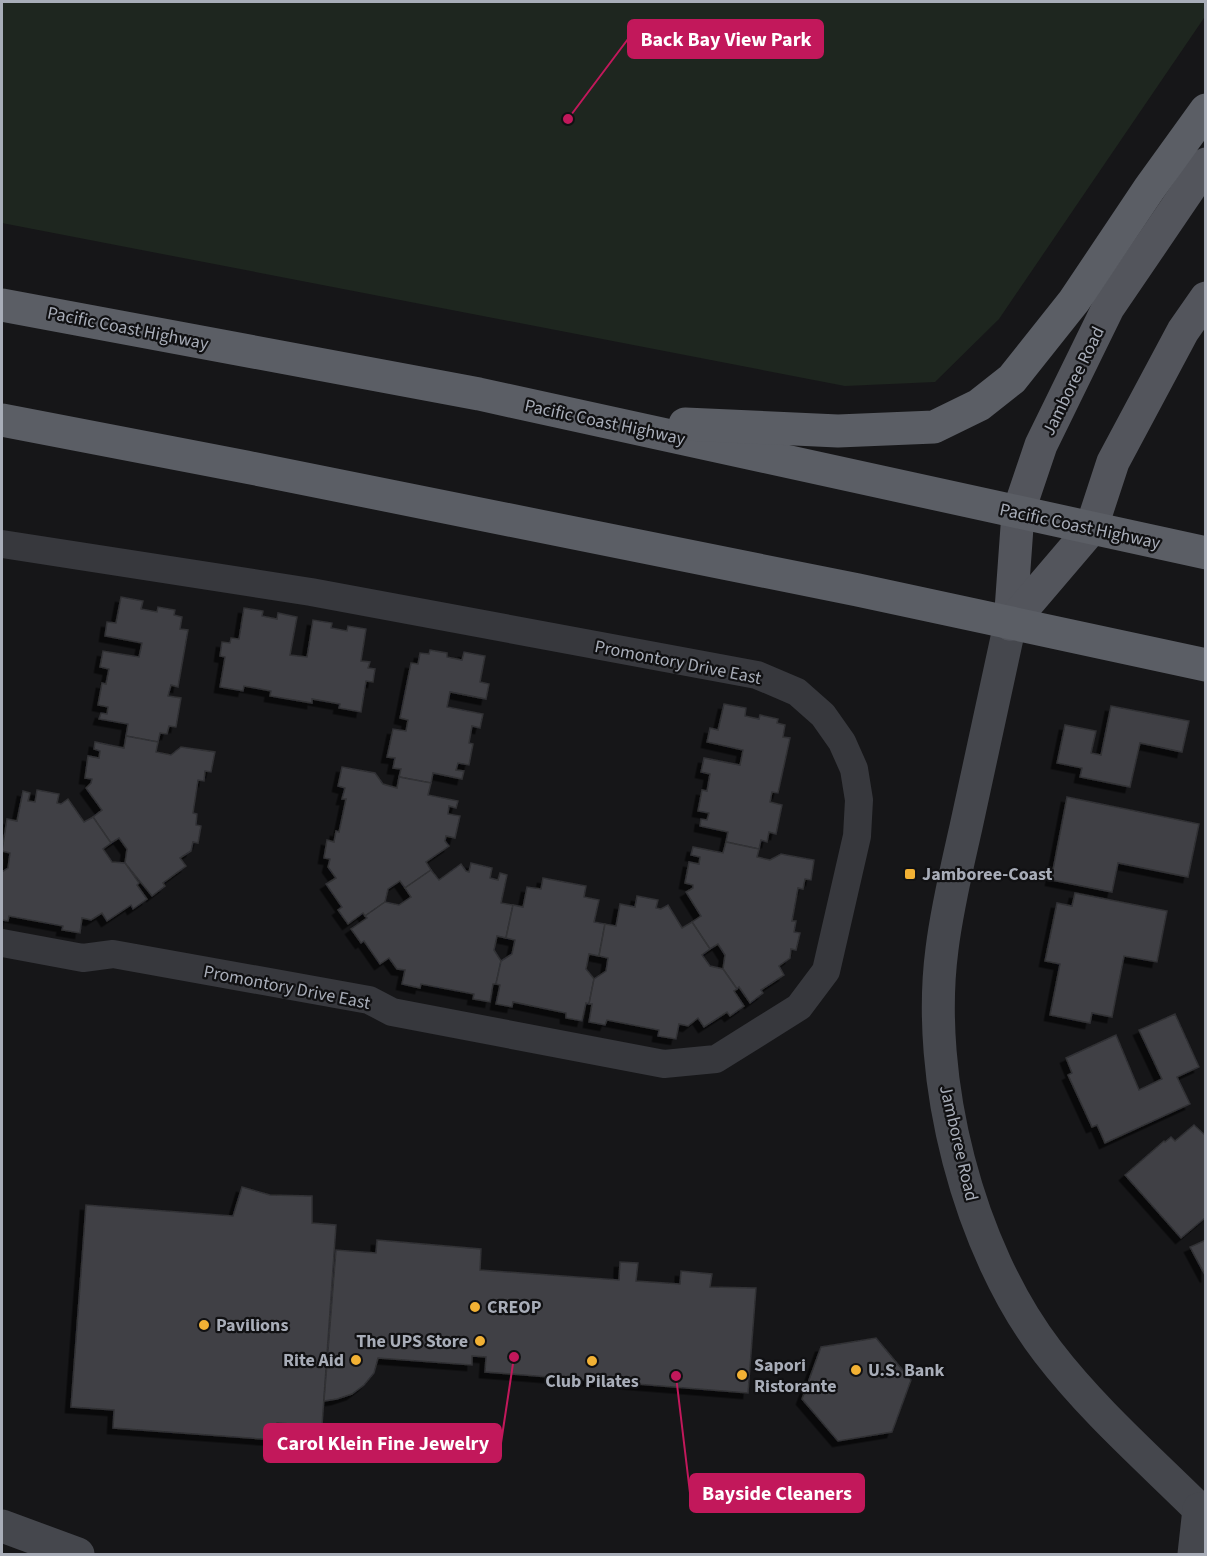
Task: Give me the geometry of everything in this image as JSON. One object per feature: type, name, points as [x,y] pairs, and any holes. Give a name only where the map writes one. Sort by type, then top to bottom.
[{"type":"highway","points":[[595,420],[838,431],[934,427],[979,405],[1012,379],[1074,301],[1149,189],[1206,110]]},
{"type":"highway","name":"Pacific Coast Highway","points":[[2,305],[468,392],[1206,553]]},
{"type":"highway","points":[[2,420],[847,588],[1206,665]]},
{"type":"main road","name":"Jamboree Road","points":[[1202,1513],[1092,1404],[1047,1351],[1012,1298],[984,1239],[962,1175],[948,1116],[941,1062],[939,1002],[942,950],[951,898],[1010,624],[1018,513],[1041,445],[1108,308],[1206,164]]},
{"type":"main road","name":"Jamboree Road","points":[[1010,624],[1090,529],[1113,462],[1183,331],[1206,298]]},
{"type":"main road","points":[[1194,1554],[1202,1513]]},
{"type":"main road","points":[[2,1526],[78,1554]]},
{"type":"street","name":"Promontory Drive East","points":[[2,544],[311,592],[757,675],[797,692],[823,715],[842,742],[854,769],[859,800],[857,836],[826,971],[799,1007],[716,1059],[664,1064],[392,1012],[369,1000],[112,954],[83,958],[2,943]]},
{"type":"shaded area","points":[[2,2],[1205,2],[1206,15],[999,319],[935,382],[845,386],[2,223]]},
{"type":"building","points":[[121,597],[143,601],[141,609],[157,612],[158,607],[175,610],[174,615],[182,617],[180,629],[188,630],[178,687],[171,685],[168,696],[181,698],[176,727],[169,726],[167,734],[160,733],[158,742],[126,736],[128,724],[99,719],[101,713],[107,714],[108,707],[98,705],[102,683],[106,684],[109,669],[100,667],[103,651],[139,657],[142,643],[105,636],[107,622],[116,623]]},
{"type":"building","points":[[244,608],[263,611],[262,616],[277,619],[278,613],[297,617],[290,655],[307,657],[313,620],[332,623],[331,628],[347,631],[348,626],[366,629],[361,661],[370,662],[368,668],[375,669],[373,682],[366,681],[361,712],[339,708],[340,704],[312,699],[312,703],[270,696],[271,691],[244,686],[243,691],[220,687],[225,657],[220,656],[222,642],[230,643],[231,638],[239,639]]},
{"type":"building","points":[[430,650],[447,653],[447,657],[462,660],[464,652],[485,656],[480,682],[489,684],[486,699],[450,692],[447,707],[483,714],[480,728],[472,726],[469,743],[473,744],[469,765],[458,763],[456,770],[464,771],[462,779],[433,773],[431,783],[399,777],[401,769],[393,768],[395,758],[387,757],[393,729],[406,731],[408,720],[400,718],[411,663],[418,664],[420,653],[429,654]]},
{"type":"building","points":[[724,704],[746,708],[745,716],[759,719],[760,715],[778,719],[777,723],[785,725],[783,737],[790,738],[778,793],[772,792],[770,802],[782,805],[776,834],[769,832],[767,842],[761,840],[759,849],[726,842],[728,832],[700,826],[701,819],[707,820],[709,813],[698,811],[702,790],[707,791],[710,774],[701,772],[704,758],[740,765],[743,750],[707,742],[710,728],[718,730]]},
{"type":"building","points":[[1111,706],[1189,721],[1182,752],[1140,743],[1130,787],[1080,777],[1082,768],[1057,763],[1065,725],[1096,731],[1091,753],[1101,755]]},
{"type":"building","points":[[126,736],[158,742],[156,752],[171,755],[181,747],[215,752],[211,772],[205,771],[204,781],[198,780],[193,813],[197,814],[196,825],[201,826],[198,843],[193,842],[191,851],[180,858],[186,866],[163,883],[165,886],[152,896],[125,863],[127,849],[119,838],[111,843],[93,817],[102,810],[86,788],[92,779],[85,778],[88,756],[99,758],[100,751],[94,749],[95,742],[124,748]]},
{"type":"building","points":[[342,767],[375,773],[383,784],[397,788],[399,777],[431,783],[428,795],[458,801],[456,808],[449,806],[448,814],[460,816],[455,838],[446,836],[445,841],[449,846],[426,862],[431,870],[405,888],[400,881],[388,889],[385,902],[365,916],[363,913],[348,924],[338,910],[342,907],[326,884],[336,878],[328,867],[330,859],[324,858],[327,840],[334,842],[336,831],[339,832],[346,799],[342,799],[345,788],[338,786]]},
{"type":"building","points":[[37,790],[59,794],[57,803],[61,804],[68,799],[84,822],[93,817],[111,843],[103,849],[112,862],[125,863],[147,899],[133,909],[131,905],[107,921],[102,913],[91,920],[82,918],[80,933],[62,930],[63,926],[9,916],[8,921],[2,920],[2,872],[8,868],[10,853],[2,851],[7,819],[17,821],[23,791],[30,793],[28,801],[35,802]]},
{"type":"building","points":[[1067,797],[1199,824],[1188,877],[1118,863],[1112,892],[1051,880]]},
{"type":"building","points":[[726,842],[759,849],[757,857],[770,860],[781,854],[814,860],[811,880],[805,879],[803,889],[798,888],[792,921],[796,921],[794,932],[800,933],[796,950],[791,949],[790,958],[779,966],[784,975],[761,990],[763,993],[750,1003],[723,969],[725,955],[718,944],[710,949],[692,922],[701,916],[686,892],[693,888],[693,885],[685,883],[689,862],[699,864],[700,857],[691,855],[693,847],[723,853]]},
{"type":"building","points":[[471,863],[492,868],[490,878],[498,880],[500,873],[507,875],[501,903],[513,905],[506,938],[497,936],[494,950],[501,961],[490,1002],[473,999],[474,994],[421,984],[420,988],[402,984],[405,970],[397,969],[389,958],[380,964],[364,941],[361,943],[351,929],[385,902],[399,905],[411,897],[405,888],[431,870],[439,880],[461,864],[469,872]]},
{"type":"building","points":[[543,878],[586,886],[584,897],[599,900],[594,922],[605,924],[599,956],[589,954],[586,969],[594,979],[589,1004],[586,1003],[582,1021],[566,1018],[566,1013],[513,1002],[512,1007],[496,1004],[500,985],[496,984],[501,961],[512,954],[515,940],[506,938],[513,905],[523,907],[527,887],[541,889]]},
{"type":"building","points":[[1075,893],[1167,911],[1157,962],[1124,956],[1112,1017],[1092,1013],[1090,1023],[1050,1015],[1060,964],[1045,961],[1057,903],[1072,906]]},
{"type":"building","points":[[637,896],[658,900],[656,908],[661,909],[668,905],[682,928],[692,922],[710,949],[702,955],[710,966],[723,969],[737,989],[734,991],[744,1006],[730,1016],[727,1012],[704,1027],[698,1018],[688,1026],[679,1024],[676,1039],[658,1036],[659,1030],[607,1020],[605,1025],[589,1022],[592,1004],[589,1004],[594,979],[606,971],[608,958],[599,956],[605,924],[616,926],[620,904],[635,907]]},
{"type":"building","points":[[1175,1014],[1199,1067],[1177,1077],[1190,1104],[1105,1143],[1097,1125],[1092,1127],[1068,1075],[1072,1073],[1066,1058],[1116,1035],[1139,1090],[1162,1079],[1139,1030]]},
{"type":"building","points":[[1194,1125],[1206,1136],[1206,1217],[1181,1238],[1125,1175],[1164,1141],[1171,1137],[1175,1141]]},
{"type":"building","name":"Pavilions","points":[[242,1187],[270,1195],[312,1196],[312,1223],[336,1225],[322,1426],[277,1423],[276,1440],[113,1428],[114,1410],[71,1407],[86,1205],[233,1216]]},
{"type":"building","points":[[377,1240],[481,1249],[480,1270],[619,1280],[620,1262],[638,1263],[636,1281],[680,1284],[681,1271],[712,1274],[710,1287],[756,1288],[748,1393],[485,1372],[486,1357],[472,1356],[472,1365],[378,1358],[374,1373],[364,1385],[352,1394],[324,1401],[336,1250],[376,1253]]},
{"type":"building","points":[[1206,1240],[1206,1277],[1190,1247]]},
{"type":"building","points":[[876,1338],[911,1380],[892,1432],[838,1441],[802,1399],[821,1347]]},
{"type":"place","name":"Back Bay View Park","points":[[568,119]]},
{"type":"place","name":"Jamboree-Coast","points":[[910,874]]},
{"type":"place","name":"CREOP","points":[[475,1307]]},
{"type":"place","name":"Pavilions","points":[[204,1325]]},
{"type":"place","name":"The UPS Store","points":[[480,1341]]},
{"type":"place","name":"Carol Klein Fine Jewelry","points":[[514,1357]]},
{"type":"place","name":"Rite Aid","points":[[356,1360]]},
{"type":"place","name":"Club Pilates","points":[[592,1361]]},
{"type":"place","name":"U.S. Bank","points":[[856,1370]]},
{"type":"place","name":"Sapori Ristorante","points":[[742,1375]]},
{"type":"place","name":"Bayside Cleaners","points":[[676,1376]]}]
